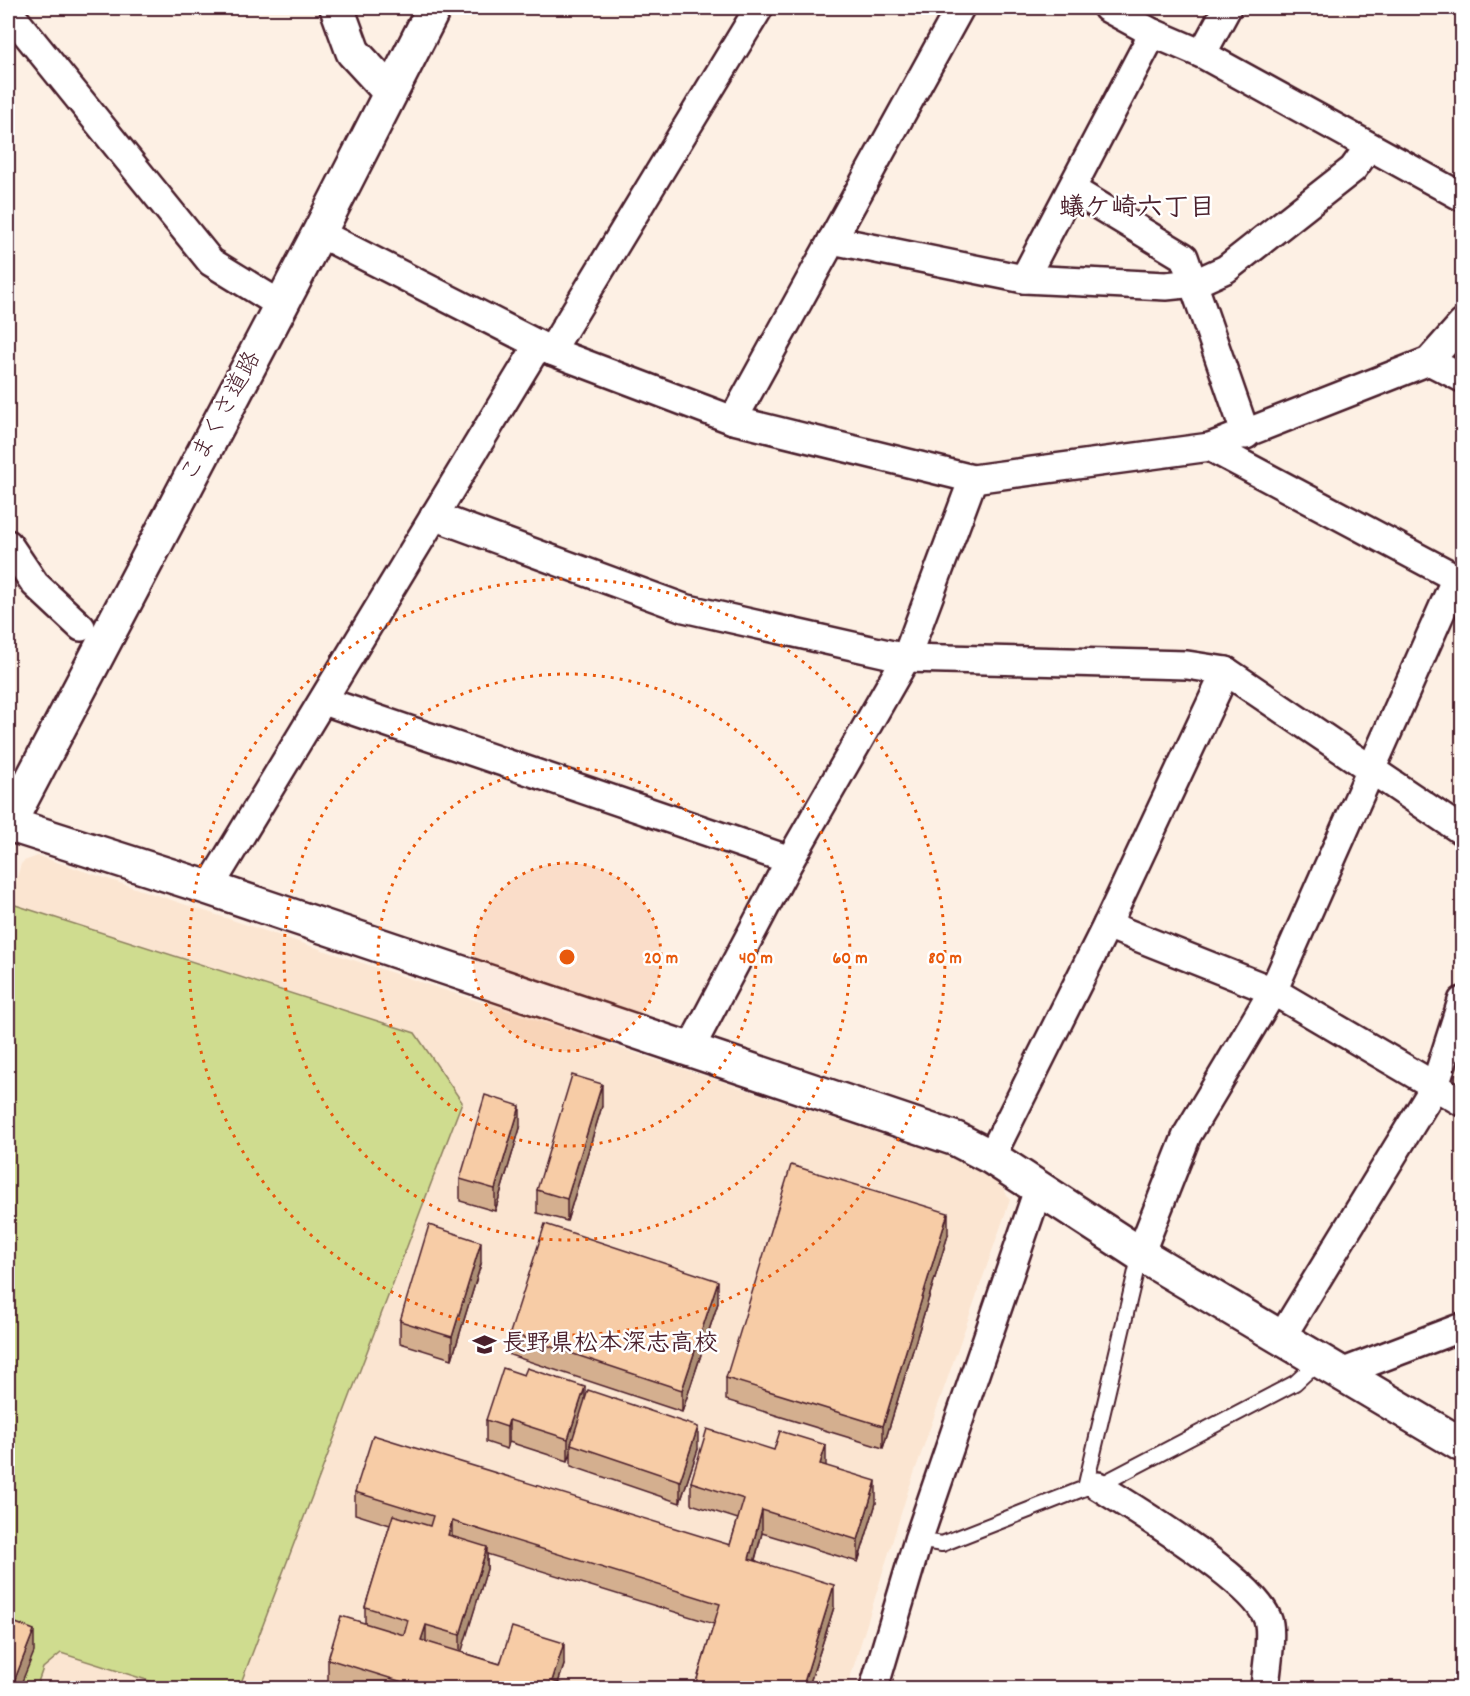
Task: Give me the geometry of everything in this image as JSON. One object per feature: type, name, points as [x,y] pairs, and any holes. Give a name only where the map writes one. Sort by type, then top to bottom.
[{"type":"street","points":[[338,8],[353,52],[390,91]]},
{"type":"street","name":"こまくさ道路","points":[[8,824],[319,233],[434,8]]},
{"type":"street","points":[[209,888],[434,516],[544,348],[759,8]]},
{"type":"street","points":[[733,420],[960,8]]},
{"type":"street","points":[[1107,8],[1153,33],[1202,54],[1368,148],[1462,197]]},
{"type":"street","points":[[1202,54],[1227,8]]},
{"type":"street","points":[[8,10],[211,262],[281,305]]},
{"type":"street","points":[[1024,279],[1073,190],[1153,33]]},
{"type":"street","points":[[832,240],[1024,279],[1166,286],[1195,283],[1226,269],[1353,169],[1368,148]]},
{"type":"street","points":[[1073,190],[1184,257],[1195,283],[1246,435]]},
{"type":"street","points":[[319,233],[544,348],[733,420],[974,479],[1210,447],[1246,435],[1429,361],[1462,324]]},
{"type":"street","points":[[1429,361],[1462,378]]},
{"type":"street","points":[[1140,1254],[1187,1135],[1272,991],[1371,768],[1459,579],[1210,447]]},
{"type":"street","points":[[689,1051],[790,860],[906,658],[974,479]]},
{"type":"street","points":[[434,516],[684,608],[906,658],[1187,665],[1226,671],[1462,831]]},
{"type":"street","points":[[8,544],[35,584],[81,627]]},
{"type":"street","points":[[991,1157],[1107,925],[1226,671]]},
{"type":"street","points":[[324,700],[790,860]]},
{"type":"street","points":[[8,824],[209,888],[956,1139],[991,1157],[1038,1190],[1140,1254],[1462,1445]]},
{"type":"street","points":[[1107,925],[1272,991],[1462,1102]]},
{"type":"street","points":[[1281,1338],[1435,1086],[1462,1000]]},
{"type":"street","points":[[874,1689],[918,1540],[1038,1190]]},
{"type":"street","points":[[1330,1366],[1462,1327]]},
{"type":"street","points":[[1092,1487],[1164,1528],[1252,1594],[1269,1623],[1265,1689]]},
{"type":"lane","points":[[1092,1487],[1140,1254]]},
{"type":"lane","points":[[918,1540],[942,1544],[1092,1487],[1330,1366]]},
{"type":"shaded area","name":"長野県松本深志高校","points":[[38,856],[950,1157],[1001,1184],[1010,1200],[908,1491],[847,1688],[8,1688],[8,908],[21,864]]},
{"type":"green space","points":[[9,903],[415,1033],[462,1102],[239,1688],[172,1688],[61,1653],[43,1668],[36,1688],[8,1688]]},
{"type":"building","points":[[572,1075],[602,1084],[567,1199],[537,1190]]},
{"type":"building","points":[[485,1095],[520,1106],[495,1189],[460,1179]]},
{"type":"building","points":[[791,1165],[948,1213],[883,1426],[726,1378]]},
{"type":"building","points":[[545,1224],[718,1281],[682,1390],[510,1333]]},
{"type":"building","points":[[429,1225],[481,1242],[452,1337],[400,1321]]},
{"type":"building","points":[[503,1368],[524,1375],[527,1368],[585,1387],[568,1439],[509,1420],[507,1427],[486,1420]]},
{"type":"building","points":[[588,1390],[698,1427],[680,1481],[571,1444]]},
{"type":"building","points":[[707,1429],[774,1450],[780,1431],[826,1445],[820,1464],[876,1481],[858,1540],[762,1510],[749,1559],[834,1585],[802,1689],[694,1689],[720,1604],[452,1521],[448,1535],[487,1547],[460,1635],[426,1625],[421,1640],[500,1664],[512,1627],[564,1643],[552,1681],[577,1689],[425,1689],[328,1659],[341,1616],[404,1635],[408,1620],[365,1607],[393,1515],[430,1526],[433,1516],[355,1492],[373,1435],[730,1545],[744,1499],[691,1482]]},
{"type":"building","points":[[8,1620],[34,1630],[11,1689],[8,1689]]},
{"type":"place","name":"長野県松本深志高校","points":[[484,1345]]},
{"type":"district","name":"蟻ケ崎六丁目","points":[[1137,209]]}]
